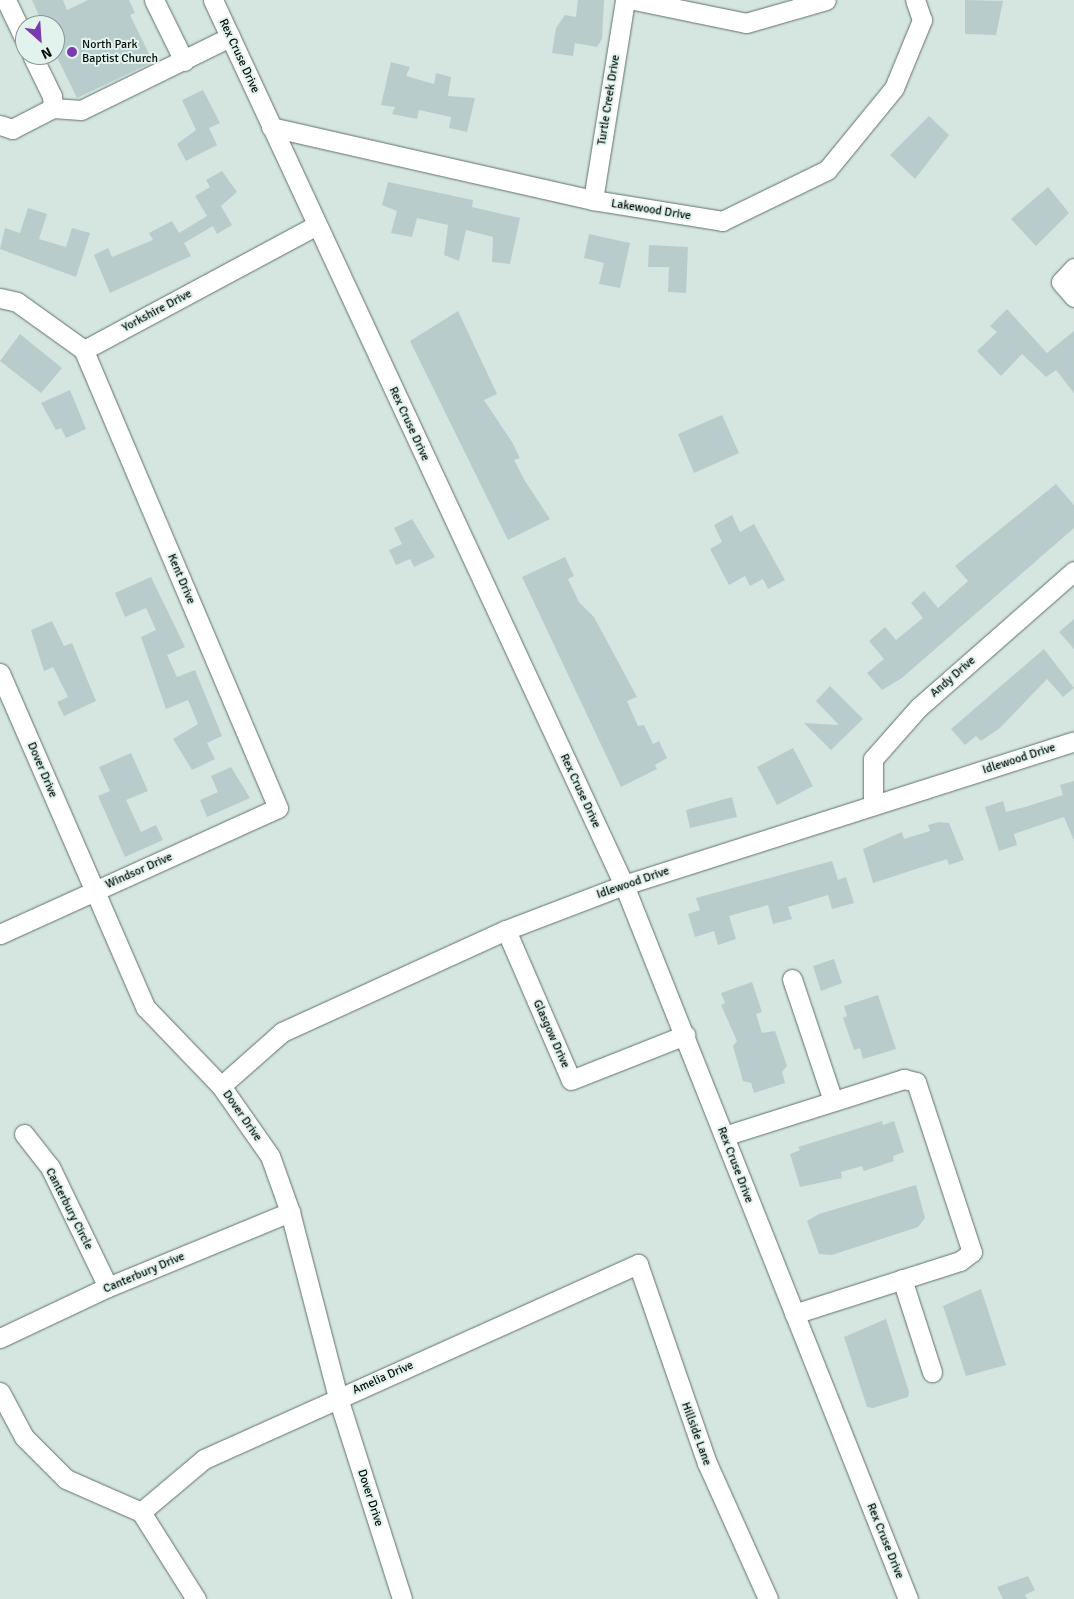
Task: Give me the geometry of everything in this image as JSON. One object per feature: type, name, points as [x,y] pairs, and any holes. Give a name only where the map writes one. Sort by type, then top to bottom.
[{"type":"street","points":[[6,0],[15,19]]},
{"type":"street","points":[[154,0],[184,61]]},
{"type":"street","name":"Rex Cruse Drive","points":[[213,0],[624,885],[908,1599]]},
{"type":"street","name":"Turtle Creek Drive","points":[[593,200],[625,0]]},
{"type":"street","points":[[634,0],[746,23],[826,0]]},
{"type":"street","name":"Lakewood Drive","points":[[271,127],[593,200],[722,221],[828,170],[894,88],[922,20],[915,0]]},
{"type":"street","points":[[0,125],[12,129],[53,108],[81,110],[230,37]]},
{"type":"street","points":[[37,65],[52,96],[53,108]]},
{"type":"street","name":"Yorkshire Drive","points":[[84,350],[317,225]]},
{"type":"street","points":[[1074,268],[1061,282],[1074,297]]},
{"type":"street","points":[[0,298],[17,302],[84,350]]},
{"type":"street","name":"Kent Drive","points":[[84,350],[278,808]]},
{"type":"street","name":"Andy Drive","points":[[874,805],[873,759],[919,707],[1074,570]]},
{"type":"street","name":"Dover Drive","points":[[0,672],[146,1008],[222,1086],[270,1156],[290,1212],[338,1398],[402,1599]]},
{"type":"street","name":"Idlewood Drive","points":[[222,1086],[282,1032],[506,930],[624,885],[1074,741]]},
{"type":"street","name":"Windsor Drive","points":[[0,934],[278,808]]},
{"type":"street","name":"Glasgow Drive","points":[[506,930],[571,1080],[685,1035]]},
{"type":"street","points":[[792,979],[834,1101]]},
{"type":"street","points":[[724,1136],[904,1079],[916,1082],[972,1252],[902,1279],[794,1314]]},
{"type":"street","name":"Canterbury Circle","points":[[24,1134],[50,1167],[108,1287]]},
{"type":"street","name":"Canterbury Drive","points":[[0,1338],[108,1287],[290,1212]]},
{"type":"street","name":"Amelia Drive","points":[[141,1512],[204,1459],[638,1264]]},
{"type":"street","name":"Hillside Lane","points":[[638,1264],[706,1463],[768,1599]]},
{"type":"street","points":[[902,1279],[932,1372]]},
{"type":"street","points":[[0,1392],[24,1437],[66,1479],[141,1512],[191,1585],[196,1599]]},
{"type":"building","name":"North Park Baptist Church","points":[[32,0],[63,0],[67,10],[88,0],[129,0],[135,13],[130,15],[153,62],[77,98],[61,65],[65,65],[65,15],[39,15]]},
{"type":"building","points":[[578,0],[604,0],[602,39],[597,47],[575,43],[573,56],[552,53],[556,28],[565,15],[576,17]]},
{"type":"building","points":[[965,0],[1003,1],[996,35],[965,34]]},
{"type":"building","points":[[391,62],[410,67],[406,76],[434,84],[436,73],[451,77],[448,96],[475,98],[467,132],[449,128],[451,117],[419,110],[417,119],[392,114],[395,107],[381,105]]},
{"type":"building","points":[[203,90],[220,123],[209,128],[217,145],[186,161],[177,144],[196,130],[182,100]]},
{"type":"building","points":[[929,116],[949,135],[915,179],[890,155]]},
{"type":"building","points":[[222,171],[237,192],[221,206],[232,225],[217,234],[213,226],[184,243],[191,256],[110,293],[94,255],[108,248],[112,257],[153,240],[149,233],[172,221],[179,233],[207,216],[195,196],[210,187],[206,180]]},
{"type":"building","points":[[388,182],[473,200],[472,207],[520,218],[510,264],[492,262],[493,237],[466,230],[459,261],[444,255],[448,225],[417,218],[412,237],[391,233],[397,211],[382,205]]},
{"type":"building","points":[[1048,187],[1069,213],[1036,246],[1011,219]]},
{"type":"building","points":[[28,208],[47,214],[39,239],[66,247],[72,228],[90,233],[76,277],[0,249],[5,228],[20,233]]},
{"type":"building","points":[[589,234],[630,243],[620,288],[599,284],[604,263],[584,258]]},
{"type":"building","points":[[649,245],[688,247],[686,293],[668,292],[669,267],[648,267]]},
{"type":"building","points":[[1007,309],[1047,353],[1074,331],[1074,393],[1056,370],[1046,377],[1022,354],[1001,376],[977,351],[997,332],[990,326]]},
{"type":"building","points":[[458,311],[497,394],[484,400],[512,442],[520,458],[514,460],[525,481],[550,519],[508,540],[410,341]]},
{"type":"building","points":[[20,334],[62,368],[41,393],[0,361]]},
{"type":"building","points":[[70,390],[86,429],[66,438],[61,428],[56,430],[41,403]]},
{"type":"building","points":[[722,415],[739,453],[694,473],[678,434]]},
{"type":"building","points":[[1056,484],[1074,505],[1074,528],[902,678],[882,690],[867,673],[884,659],[869,641],[885,627],[896,640],[923,618],[911,603],[924,591],[938,608],[968,581],[955,566]]},
{"type":"building","points":[[732,515],[740,532],[754,524],[785,580],[768,589],[763,579],[750,586],[745,576],[729,585],[710,549],[722,542],[714,525]]},
{"type":"building","points":[[412,519],[435,557],[414,567],[410,559],[396,565],[389,550],[402,544],[394,528]]},
{"type":"building","points":[[565,557],[574,576],[568,579],[579,602],[594,617],[637,697],[627,701],[638,726],[644,725],[653,744],[659,741],[667,758],[655,765],[657,769],[621,787],[522,577]]},
{"type":"building","points":[[151,577],[185,647],[167,655],[177,677],[195,670],[222,736],[207,743],[215,759],[192,770],[173,739],[198,724],[188,700],[166,709],[141,637],[156,630],[146,608],[125,617],[115,593]]},
{"type":"building","points":[[1074,619],[1074,649],[1059,632]]},
{"type":"building","points":[[52,621],[64,646],[72,643],[96,701],[64,716],[57,702],[68,697],[53,667],[44,671],[31,630]]},
{"type":"building","points":[[1044,649],[1074,688],[1063,697],[1047,679],[1000,728],[981,741],[976,736],[965,745],[951,729]]},
{"type":"building","points":[[830,686],[863,719],[831,750],[804,723],[839,725],[816,701]]},
{"type":"building","points":[[793,748],[813,786],[777,805],[757,767]]},
{"type":"building","points":[[131,753],[148,791],[126,800],[141,832],[156,825],[163,840],[125,857],[98,796],[110,791],[99,767]]},
{"type":"building","points":[[231,767],[250,798],[207,817],[200,800],[218,792],[211,776]]},
{"type":"building","points":[[1074,781],[1074,841],[1064,817],[1014,834],[1017,845],[999,851],[985,807],[1003,801],[1006,812],[1025,807],[1063,795],[1060,785]]},
{"type":"building","points":[[732,797],[737,817],[690,828],[686,810]]},
{"type":"building","points":[[939,822],[949,823],[964,860],[949,865],[947,859],[873,883],[863,849],[902,832],[904,839],[930,831],[928,825]]},
{"type":"building","points":[[832,861],[838,880],[846,877],[854,903],[832,909],[828,895],[788,907],[792,919],[773,924],[768,905],[729,916],[736,939],[718,945],[714,931],[695,937],[688,914],[700,910],[696,898]]},
{"type":"building","points":[[834,959],[842,983],[821,991],[813,966]]},
{"type":"building","points":[[752,982],[762,1012],[756,1014],[762,1033],[775,1031],[787,1066],[782,1072],[785,1083],[754,1093],[751,1083],[743,1081],[733,1046],[737,1041],[721,1005],[725,1003],[721,993]]},
{"type":"building","points":[[878,995],[896,1049],[863,1059],[860,1048],[854,1050],[843,1018],[847,1016],[844,1006]]},
{"type":"building","points":[[882,1121],[883,1125],[894,1121],[904,1152],[893,1156],[894,1161],[864,1171],[862,1166],[841,1172],[842,1178],[800,1187],[790,1154],[800,1150],[798,1147]]},
{"type":"building","points":[[916,1185],[925,1218],[918,1227],[832,1255],[819,1254],[807,1221],[819,1214]]},
{"type":"building","points":[[981,1289],[1006,1365],[966,1376],[943,1306]]},
{"type":"building","points":[[886,1319],[909,1392],[908,1397],[873,1408],[867,1407],[844,1337]]},
{"type":"building","points":[[1028,1576],[1035,1590],[1025,1595],[1027,1599],[1003,1599],[997,1587]]},
{"type":"place","name":"North Park Baptist Church","points":[[72,52]]}]
